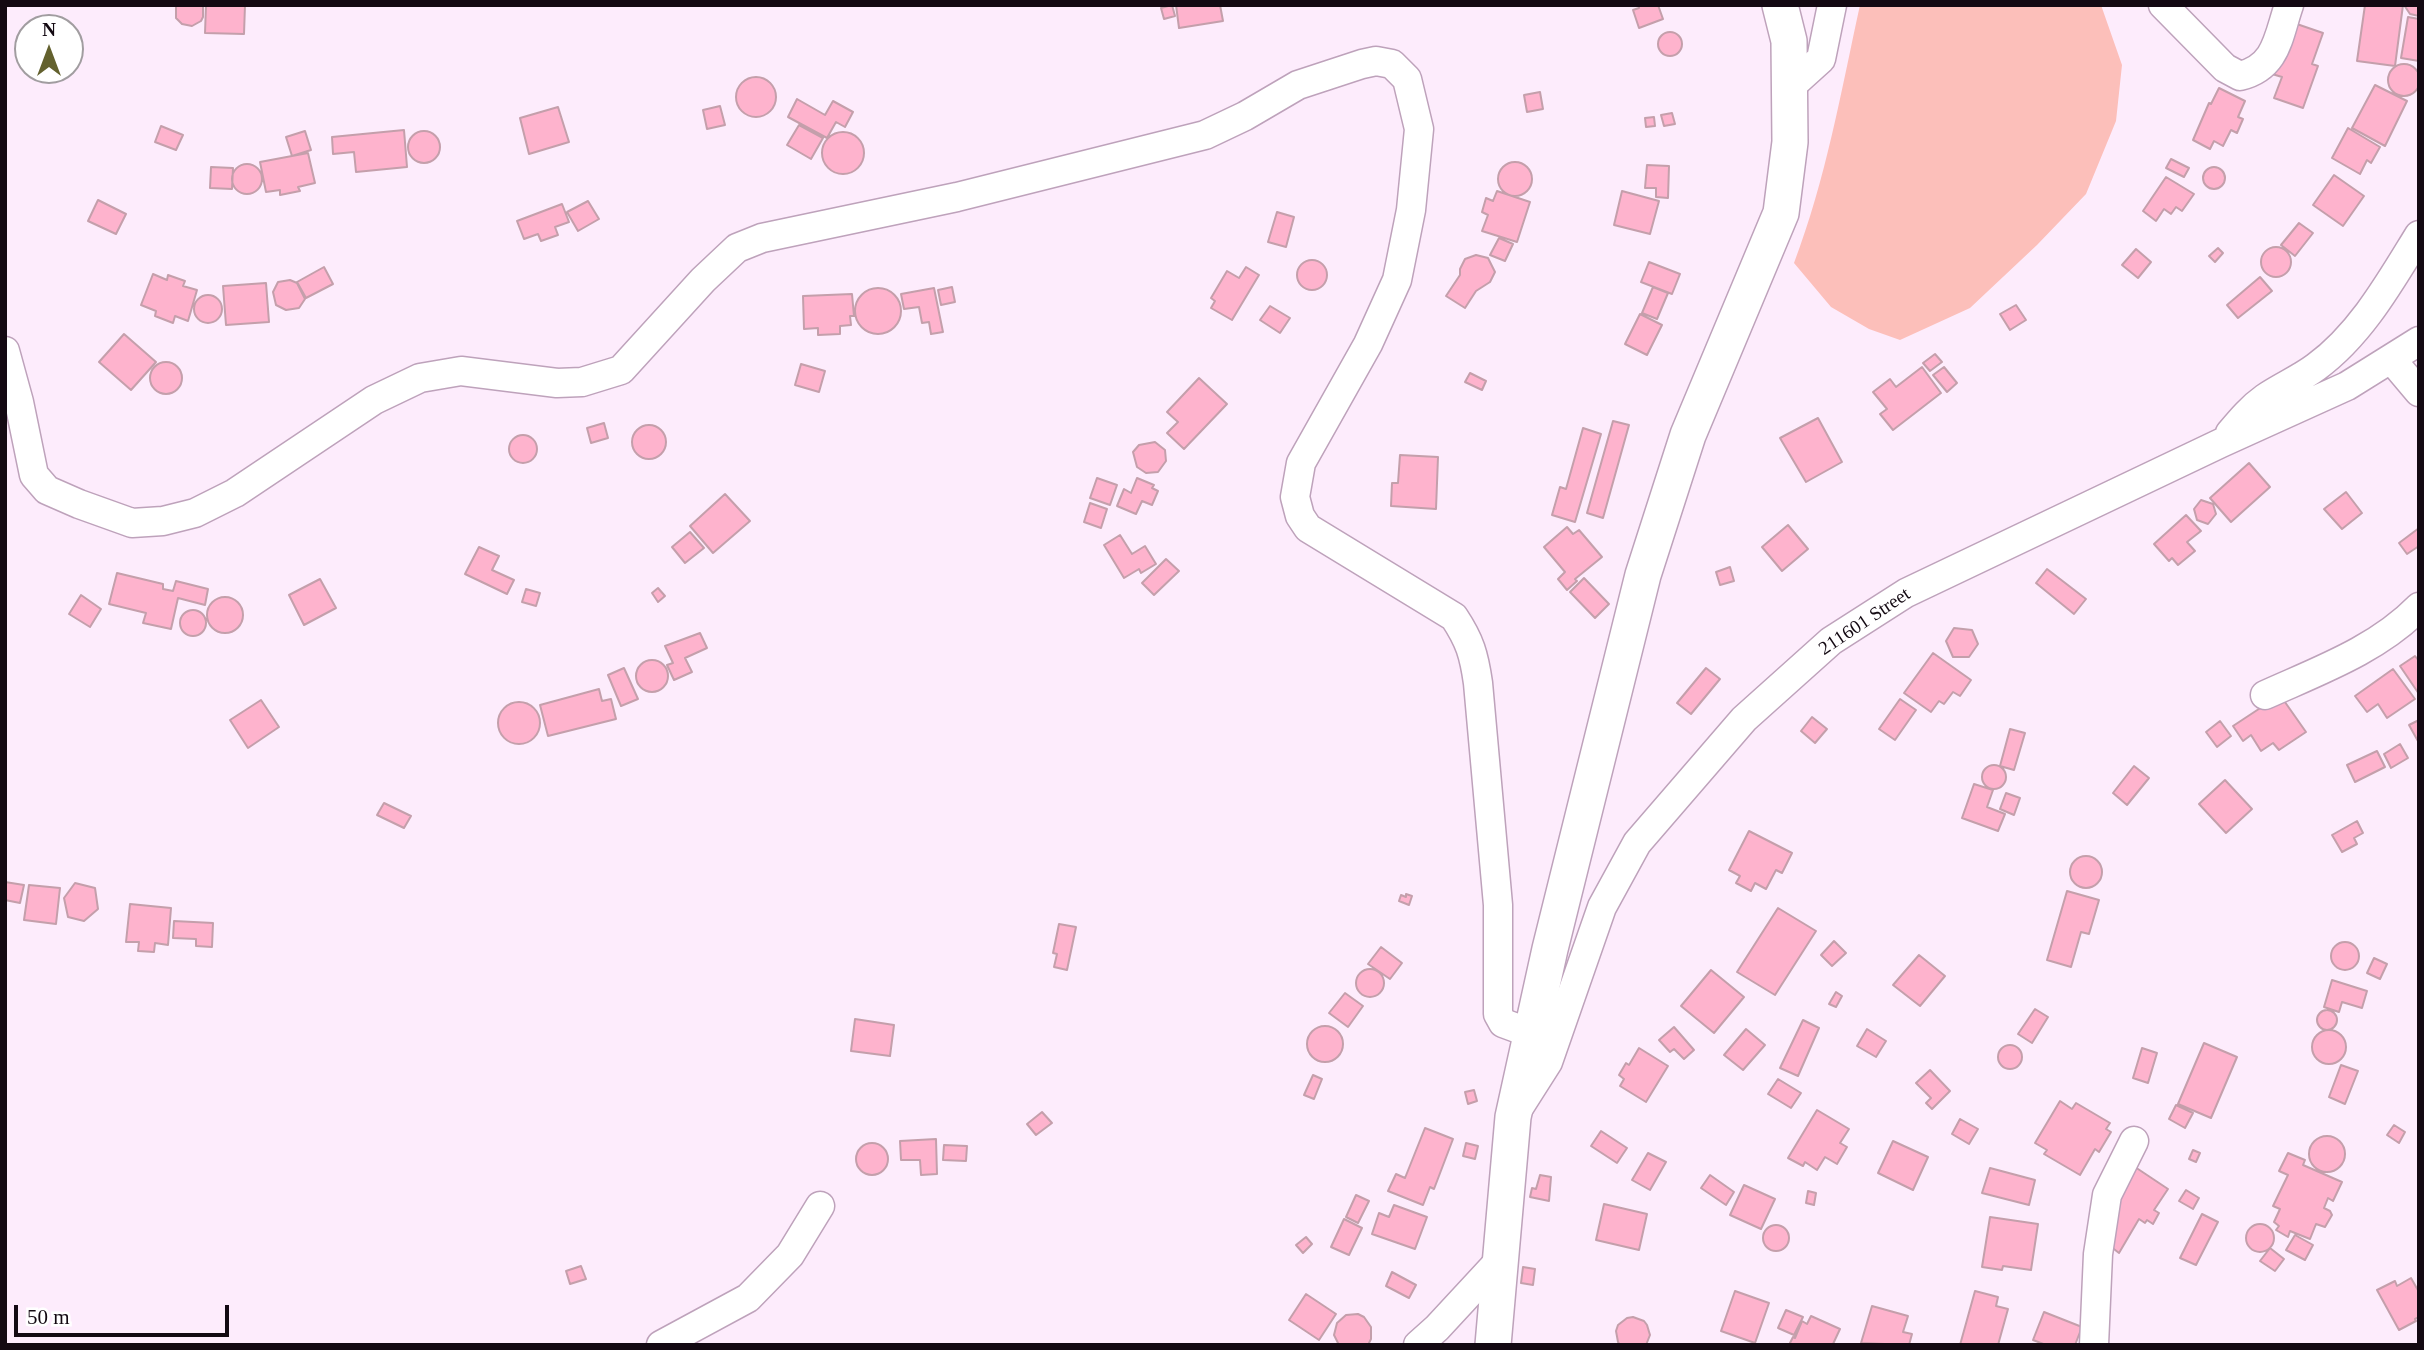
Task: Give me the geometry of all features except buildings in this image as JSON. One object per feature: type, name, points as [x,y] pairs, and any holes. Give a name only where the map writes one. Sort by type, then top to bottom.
[{"type":"street","points":[[1493,1345],[1513,1117],[1530,1033],[1643,575],[1688,435],[1781,213],[1790,142],[1790,87],[1789,41],[1780,5]]},
{"type":"street","points":[[1790,87],[1821,59],[1832,5]]},
{"type":"street","points":[[2163,5],[2225,68],[2240,76],[2266,65],[2272,56],[2289,5]]},
{"type":"street","points":[[5,351],[34,475],[47,490],[132,523],[163,521],[195,513],[235,493],[374,400],[420,378],[461,371],[569,383],[582,382],[621,370],[702,280],[737,248],[762,238],[957,197],[1205,135],[1245,116],[1298,85],[1362,64],[1376,61],[1392,64],[1407,79],[1419,130],[1411,210],[1397,280],[1368,344],[1301,463],[1295,497],[1300,516],[1308,528],[1454,617],[1467,637],[1474,654],[1478,683],[1498,905],[1498,1014],[1503,1023],[1530,1033]]},
{"type":"street","points":[[2221,443],[2249,411],[2316,367],[2357,328],[2419,235]]},
{"type":"street","name":"211601 Street","points":[[1513,1117],[1548,1062],[1602,907],[1637,843],[1744,719],[1831,641],[1906,593],[2347,386],[2419,341]]},
{"type":"street","points":[[2392,360],[2419,392]]},
{"type":"street","points":[[2265,695],[2344,660],[2372,644],[2419,607]]},
{"type":"street","points":[[2094,1345],[2098,1254],[2107,1195],[2134,1141]]},
{"type":"street","points":[[661,1345],[748,1298],[790,1255],[820,1206]]},
{"type":"street","points":[[1418,1345],[1500,1261]]},
{"type":"shaded area","points":[[1860,5],[2101,5],[2122,65],[2116,121],[2086,194],[1970,308],[1900,340],[1869,329],[1831,307],[1794,263],[1824,167]]}]
